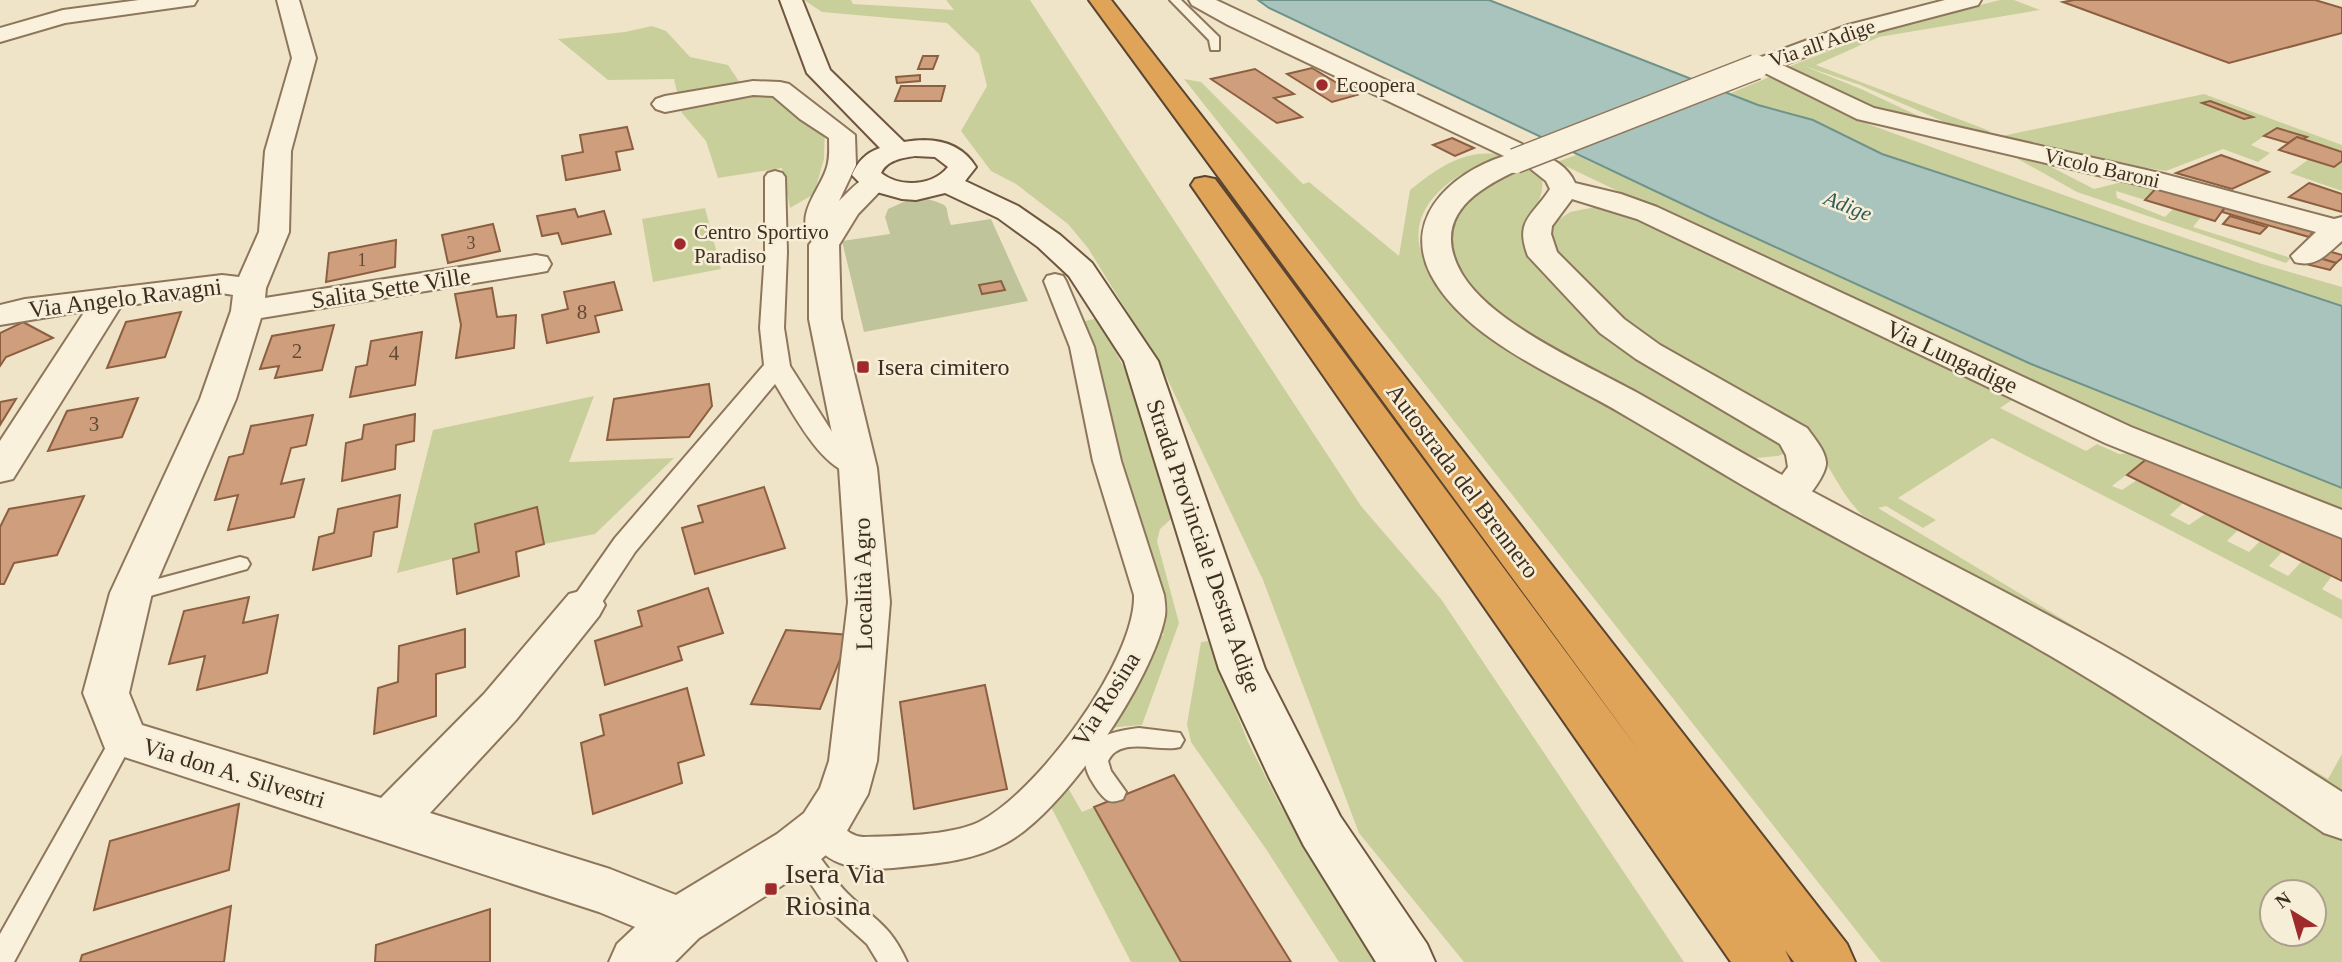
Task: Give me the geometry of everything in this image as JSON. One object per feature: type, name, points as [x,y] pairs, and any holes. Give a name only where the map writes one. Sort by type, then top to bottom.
[{"type":"highway","name":"Autostrada del Brennero","points":[[1075,0],[1763,962]]},
{"type":"highway","name":"Autostrada del Brennero","points":[[1100,0],[1827,962]]},
{"type":"street","points":[[0,35],[63,18],[187,0]]},
{"type":"street","name":"Via don A. Silvestri","points":[[288,0],[304,58],[278,151],[274,232],[248,299],[218,399],[131,593],[106,693],[123,738],[610,892],[680,921]]},
{"type":"street","points":[[791,0],[819,73],[897,150]]},
{"type":"street","points":[[1200,0],[1558,176],[1564,189],[1559,200],[1539,218],[1535,231],[1537,243],[1544,256],[1612,326],[1648,352],[1794,436],[1808,460],[1808,468],[1787,494]]},
{"type":"street","name":"Via all'Adige","points":[[1970,0],[1886,21],[1760,65],[1494,169],[1463,188],[1437,220],[1435,232],[1439,259],[1458,291],[1473,306],[1529,346],[1787,494],[2024,621],[2172,706],[2342,818]]},
{"type":"street","name":"Vicolo Baroni","points":[[1760,65],[1866,114],[2164,182],[2339,227]]},
{"type":"street","name":"Località Agro","points":[[637,962],[680,921],[808,839],[843,794],[853,761],[869,602],[858,468],[825,319],[824,245],[820,210],[842,164],[842,135],[809,114],[780,89],[753,88],[665,104]]},
{"type":"street","points":[[933,148],[958,159],[962,167],[958,175],[946,183],[922,190],[894,191],[873,184],[866,176],[868,166],[879,157],[897,150],[933,148]]},
{"type":"street","points":[[775,177],[776,251],[772,328],[777,366],[824,441],[858,468]]},
{"type":"street","name":"Strada Provinciale Destra Adige","points":[[946,183],[1008,212],[1049,241],[1081,270],[1140,360],[1168,438],[1206,565],[1242,670],[1293,778],[1322,831],[1407,962]]},
{"type":"street","points":[[824,245],[847,209],[873,184]]},
{"type":"street","name":"Via Lungadige","points":[[1564,189],[1611,200],[1647,213],[2119,435],[2342,525]]},
{"type":"street","points":[[2306,256],[2339,227]]},
{"type":"street","name":"Salita Sette Ville","points":[[248,299],[536,264]]},
{"type":"street","name":"Via Rosina","points":[[808,839],[860,854],[958,845],[1005,825],[1061,768],[1094,726],[1141,644],[1150,615],[1149,595],[1107,461],[1082,347],[1055,281]]},
{"type":"street","name":"Via Angelo Ravagni","points":[[0,315],[25,309],[222,284],[248,299]]},
{"type":"street","points":[[0,470],[110,298]]},
{"type":"street","points":[[391,822],[500,707],[584,605],[625,545],[777,366]]},
{"type":"lane","points":[[1175,0],[1215,39],[1215,48]]},
{"type":"lane","points":[[131,593],[240,564]]},
{"type":"lane","points":[[1114,792],[1100,778],[1096,766],[1099,754],[1111,742],[1128,736],[1149,735],[1172,740]]},
{"type":"lane","points":[[0,960],[123,738]]},
{"type":"lane","points":[[808,839],[818,873],[836,900],[877,935],[893,962]]},
{"type":"green space","points":[[804,0],[851,0],[853,4],[954,10],[946,0],[1030,0],[1361,506],[1441,599],[1684,962],[1464,962],[1359,833],[1263,580],[1164,372],[1088,248],[1068,224],[1016,184],[991,171],[961,131],[987,86],[979,54],[947,23],[822,12]]},
{"type":"green space","points":[[2000,0],[2014,0],[2040,10],[1879,37],[1816,65],[1990,131],[1983,135],[1965,131],[1860,85],[1804,66],[1940,126],[1887,114],[1788,67],[1887,28]]},
{"type":"green space","points":[[652,26],[666,31],[690,57],[728,65],[742,86],[789,87],[825,124],[824,159],[814,194],[790,208],[782,168],[718,178],[706,141],[682,113],[674,79],[608,80],[558,39],[625,32]]},
{"type":"green space","points":[[1772,76],[1857,120],[2141,223],[2262,264],[2342,287],[2342,306],[1882,154],[1813,120],[1758,105],[1731,93]]},
{"type":"green space","points":[[1184,79],[1201,82],[1303,184],[1309,182],[1399,256],[1410,190],[1442,167],[1464,157],[1476,154],[1502,155],[1451,181],[1430,202],[1421,218],[1420,250],[1426,266],[1447,297],[1461,311],[1990,615],[2342,834],[2342,962],[1881,962]]},
{"type":"green space","points":[[2204,94],[2342,145],[2342,152],[2303,139],[2306,137],[2264,136],[2251,145],[2270,153],[2258,162],[2223,149],[2166,171],[2148,168],[2136,174],[2002,136]]},
{"type":"green space","points":[[2002,150],[2032,157],[2094,189],[2130,180],[2161,183],[2145,200],[2116,191],[2117,198],[2165,217],[2173,209],[2201,217],[2193,227],[2291,258],[2286,263],[2077,192]]},
{"type":"green space","points":[[1576,155],[2030,364],[2342,488],[2342,516],[2273,490],[1960,354],[1557,162]]},
{"type":"green space","points":[[2309,159],[2334,167],[2342,161],[2342,191],[2290,173]]},
{"type":"green space","points":[[1531,164],[1542,175],[1542,191],[1522,229],[1524,240],[1535,261],[1776,434],[1786,453],[1756,458],[1525,332],[1497,311],[1469,283],[1451,254],[1449,237],[1453,221],[1472,196],[1501,177]]},
{"type":"green space","points":[[928,199],[945,205],[951,225],[991,219],[1028,301],[864,332],[842,241],[890,234],[885,217],[888,209],[908,200]]},
{"type":"green space","points":[[1595,207],[1621,211],[2018,396],[2000,408],[2086,451],[2097,444],[2119,454],[2132,453],[2149,457],[2112,486],[2122,490],[2137,480],[2183,503],[2170,515],[2189,525],[2205,514],[2238,530],[2227,541],[2249,552],[2260,541],[2282,552],[2269,566],[2288,576],[2302,561],[2332,576],[2322,589],[2342,600],[2342,619],[1992,438],[1898,498],[1936,520],[1923,528],[1886,506],[1878,508],[2328,779],[2342,754],[2342,794],[2050,619],[1862,515],[1847,497],[1809,437],[1637,335],[1556,255],[1548,240],[1551,225],[1570,212]]},
{"type":"green space","name":"Centro Sportivo Paradiso","points":[[705,208],[721,269],[653,282],[642,219]]},
{"type":"green space","points":[[1098,318],[1133,385],[1171,519],[1160,529],[1157,541],[1179,623],[1142,725],[1117,727],[1101,734],[1154,644],[1164,634],[1154,633],[1077,323]]},
{"type":"green space","points":[[594,396],[569,462],[674,458],[595,534],[544,544],[537,507],[476,524],[479,552],[397,573],[433,430]]},
{"type":"green space","points":[[1208,641],[1248,742],[1279,803],[1375,962],[1339,962],[1266,849],[1191,742],[1187,724],[1201,642]]},
{"type":"green space","points":[[1064,781],[1082,812],[1094,807],[1181,962],[1131,962],[1047,799]]},
{"type":"water","name":"Adige","points":[[1258,0],[1489,0],[1758,105],[1813,120],[1882,154],[2342,306],[2342,488],[2031,364],[1712,218],[1269,8]]},
{"type":"building","points":[[2315,0],[2342,8],[2342,33],[2229,63],[2063,2]]},
{"type":"building","points":[[923,56],[938,56],[933,69],[918,69]]},
{"type":"building","name":"Ecoopera","points":[[1312,68],[1357,95],[1332,102],[1287,74]]},
{"type":"building","points":[[1255,69],[1294,94],[1274,98],[1302,117],[1277,123],[1211,79]]},
{"type":"building","points":[[920,75],[920,81],[897,83],[896,77]]},
{"type":"building","points":[[901,86],[945,86],[941,101],[895,101]]},
{"type":"building","points":[[2210,101],[2253,117],[2244,119],[2202,103]]},
{"type":"building","points":[[627,127],[633,149],[616,152],[620,170],[566,180],[562,156],[583,152],[580,135]]},
{"type":"building","points":[[2277,128],[2307,137],[2297,137],[2288,143],[2264,136]]},
{"type":"building","points":[[2297,137],[2342,152],[2342,161],[2334,167],[2279,150]]},
{"type":"building","points":[[1452,138],[1474,148],[1455,156],[1433,145]]},
{"type":"building","points":[[2221,155],[2269,172],[2232,189],[2176,173]]},
{"type":"building","points":[[2161,183],[2228,203],[2215,221],[2145,200]]},
{"type":"building","points":[[2309,183],[2342,194],[2342,212],[2289,197]]},
{"type":"building","points":[[2228,203],[2316,228],[2309,237],[2222,212]]},
{"type":"building","points":[[575,209],[578,217],[604,211],[611,234],[562,244],[558,233],[542,236],[537,216]]},
{"type":"building","points":[[2230,216],[2267,227],[2260,234],[2223,224]]},
{"type":"building","points":[[493,224],[500,251],[448,263],[442,235]]},
{"type":"building","points":[[396,240],[395,267],[326,282],[329,253]]},
{"type":"building","points":[[2325,250],[2342,255],[2342,258],[2336,263],[2316,257]]},
{"type":"building","points":[[2316,257],[2336,263],[2330,270],[2306,264]]},
{"type":"building","points":[[1001,281],[1005,290],[982,294],[979,285]]},
{"type":"building","points":[[614,282],[622,310],[595,316],[599,332],[547,343],[542,315],[568,309],[564,292]]},
{"type":"building","points":[[492,288],[497,317],[516,315],[514,348],[456,358],[461,325],[455,294]]},
{"type":"building","points":[[181,312],[165,357],[107,368],[126,322]]},
{"type":"building","points":[[23,322],[53,338],[6,357],[0,366],[0,333]]},
{"type":"building","points":[[334,325],[322,370],[275,378],[279,366],[260,369],[272,336]]},
{"type":"building","points":[[422,332],[415,385],[350,397],[356,367],[367,365],[371,341]]},
{"type":"building","points":[[709,384],[712,406],[689,437],[607,440],[614,399]]},
{"type":"building","points":[[138,398],[122,437],[48,451],[67,411]]},
{"type":"building","points":[[16,399],[0,425],[0,402]]},
{"type":"building","points":[[415,414],[414,441],[396,445],[395,469],[342,481],[346,443],[362,439],[364,425]]},
{"type":"building","points":[[313,415],[306,445],[291,448],[281,484],[304,479],[294,517],[228,530],[238,495],[215,500],[229,457],[243,454],[251,426]]},
{"type":"building","points":[[2149,457],[2342,537],[2342,581],[2127,475]]},
{"type":"building","points":[[764,487],[785,548],[695,574],[682,528],[703,522],[698,506]]},
{"type":"building","points":[[400,495],[397,527],[374,532],[371,556],[313,570],[319,537],[334,533],[338,509]]},
{"type":"building","points":[[84,496],[57,555],[14,563],[4,584],[0,584],[0,527],[9,509]]},
{"type":"building","points":[[537,507],[544,544],[516,552],[519,576],[457,594],[453,559],[479,552],[475,524]]},
{"type":"building","points":[[708,588],[723,633],[678,647],[682,660],[605,685],[595,641],[642,626],[638,611]]},
{"type":"building","points":[[249,597],[243,623],[278,615],[267,673],[197,690],[205,656],[169,664],[184,611]]},
{"type":"building","points":[[465,629],[465,667],[436,674],[436,716],[374,734],[378,688],[398,682],[399,646]]},
{"type":"building","points":[[786,630],[850,635],[820,709],[751,704]]},
{"type":"building","points":[[985,685],[1007,789],[914,809],[900,702]]},
{"type":"building","points":[[687,688],[704,755],[678,763],[682,783],[593,814],[581,743],[604,735],[600,715]]},
{"type":"building","points":[[1174,775],[1291,962],[1181,962],[1094,807]]},
{"type":"building","points":[[239,804],[229,870],[94,910],[110,841]]},
{"type":"building","points":[[231,906],[224,962],[80,962],[82,955]]},
{"type":"building","points":[[490,909],[490,962],[375,962],[376,945]]},
{"type":"place","name":"Ecoopera","points":[[1322,85]]},
{"type":"place","name":"Centro Sportivo Paradiso","points":[[680,244]]},
{"type":"place","name":"Isera cimitero","points":[[863,367]]},
{"type":"place","name":"Isera Via Riosina","points":[[771,889]]}]
